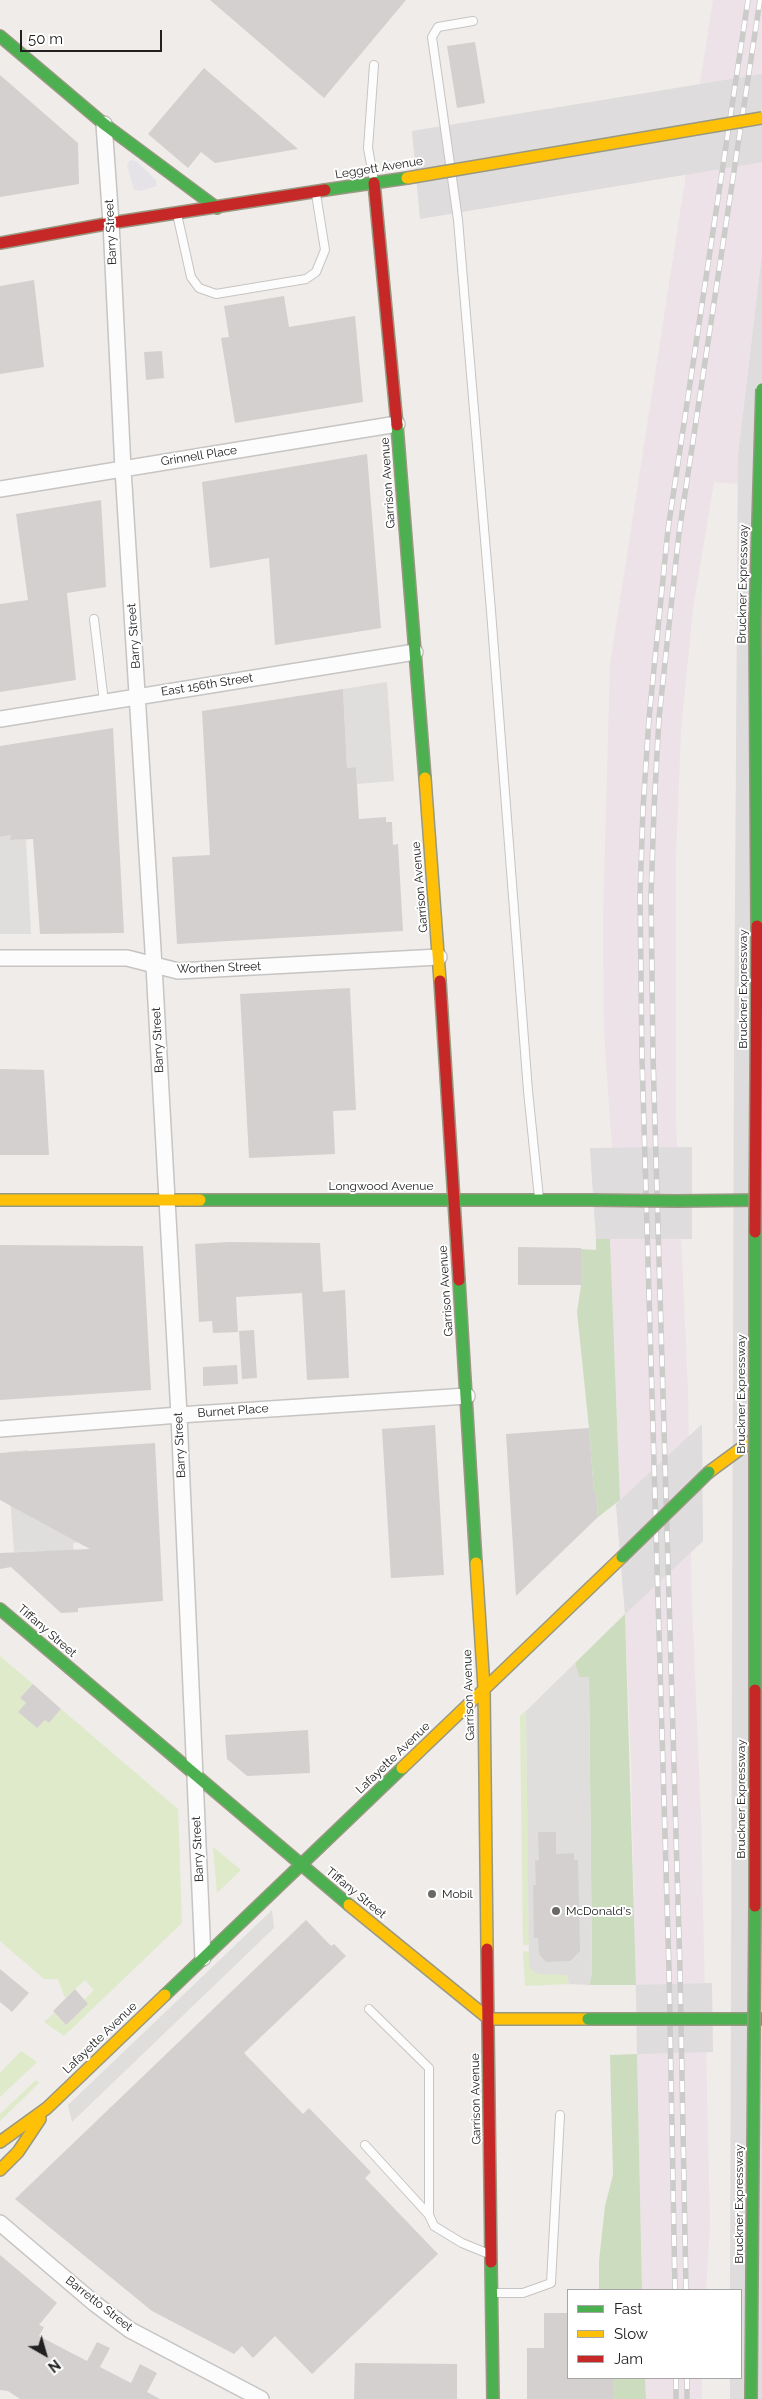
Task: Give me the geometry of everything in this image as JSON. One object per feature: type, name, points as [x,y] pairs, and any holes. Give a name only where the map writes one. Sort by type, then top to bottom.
[{"type":"main road","points":[[0,36],[104,124],[217,208]]},
{"type":"main road","name":"Leggett Avenue","points":[[0,243],[111,223],[407,178],[762,118]]},
{"type":"main road","name":"Garrison Avenue","points":[[374,183],[397,424],[439,956],[484,1688],[492,2399]]},
{"type":"main road","name":"Bruckner Expressway","points":[[752,2399],[755,1974],[756,622],[762,389]]},
{"type":"main road","name":"Longwood Avenue","points":[[0,1200],[762,1200]]},
{"type":"main road","name":"Lafayette Avenue","points":[[0,2142],[47,2108],[709,1472],[762,1433]]},
{"type":"main road","name":"Tiffany Street","points":[[0,1609],[301,1866],[489,2019]]},
{"type":"main road","points":[[489,2019],[762,2019]]},
{"type":"main road","name":"Lafayette Avenue","points":[[0,2170],[18,2152],[47,2108]]},
{"type":"street","name":"Barry Street","points":[[104,124],[111,223],[122,469],[138,696],[179,1415],[203,1958]]},
{"type":"street","name":"Grinnell Place","points":[[0,489],[397,424]]},
{"type":"street","name":"East 156th Street","points":[[0,718],[415,652]]},
{"type":"street","name":"Worthen Street","points":[[0,958],[127,958],[178,972],[439,956]]},
{"type":"street","name":"Burnet Place","points":[[0,1430],[179,1415],[467,1396]]},
{"type":"street","name":"Barretto Street","points":[[0,2223],[94,2303],[130,2330],[261,2399]]},
{"type":"lane","points":[[473,21],[438,27],[432,37],[458,220],[491,611],[528,1090],[539,1200]]},
{"type":"lane","points":[[374,65],[368,148],[374,183]]},
{"type":"lane","points":[[177,214],[190,277],[199,288],[216,294],[306,279],[316,272],[325,250],[316,192]]},
{"type":"lane","points":[[94,619],[104,702]]},
{"type":"lane","points":[[369,2008],[429,2068],[429,2214]]},
{"type":"lane","points":[[492,2293],[523,2293],[551,2282],[560,2115]]},
{"type":"lane","points":[[365,2144],[429,2214],[434,2226],[462,2244],[491,2255]]},
{"type":"shaded area","points":[[713,0],[762,0],[762,253],[738,455],[738,484],[714,482],[693,608],[681,730],[676,855],[676,1123],[688,1393],[692,1606],[701,1819],[710,2228],[706,2289],[642,2289],[631,1760],[625,1614],[616,1504],[620,1500],[610,1239],[596,1239],[590,1148],[612,1148],[604,1031],[603,923],[610,665]]},
{"type":"shaded area","points":[[130,160],[136,161],[156,180],[157,186],[140,191],[134,190],[127,165]]},
{"type":"shaded area","points":[[387,682],[394,781],[357,784],[356,767],[347,768],[343,689]]},
{"type":"shaded area","points":[[11,835],[11,840],[26,839],[31,934],[0,934],[0,837]]},
{"type":"shaded area","points":[[28,1450],[32,1518],[89,1541],[73,1543],[77,1583],[49,1585],[48,1551],[14,1552],[7,1452]]},
{"type":"shaded area","points":[[575,1663],[579,1677],[589,1677],[592,1973],[589,1985],[569,1984],[567,1975],[539,1974],[531,1970],[529,1966],[526,1711]]},
{"type":"shaded area","points":[[272,1910],[274,1928],[72,2122],[68,2105]]},
{"type":"shaded area","points":[[645,2379],[702,2379],[702,2399],[646,2399]]},
{"type":"green space","points":[[596,1239],[610,1239],[620,1500],[598,1517],[596,1494],[594,1493],[577,1312],[581,1285],[581,1249],[596,1250]]},
{"type":"green space","points":[[625,1614],[636,1985],[589,1985],[592,1973],[589,1678],[579,1677],[575,1663]]},
{"type":"green space","points":[[0,1656],[33,1684],[20,1698],[26,1703],[18,1712],[37,1728],[45,1720],[49,1723],[61,1709],[178,1809],[182,1923],[64,2036],[44,2022],[54,2013],[66,2025],[88,2004],[84,2000],[94,1990],[85,1980],[65,1998],[58,1979],[44,1979],[0,1941]]},
{"type":"green space","points":[[526,1711],[529,1945],[523,1945],[520,1716]]},
{"type":"green space","points":[[213,1847],[241,1870],[217,1893]]},
{"type":"green space","points":[[523,1951],[529,1952],[529,1966],[567,1975],[569,1984],[525,1986]]},
{"type":"green space","points":[[21,2051],[37,2062],[0,2097],[0,2073]]},
{"type":"green space","points":[[637,2054],[642,2289],[599,2289],[599,2261],[605,2206],[613,2175],[610,2055]]},
{"type":"green space","points":[[36,2080],[39,2083],[0,2121],[0,2114]]},
{"type":"green space","points":[[613,2379],[645,2379],[646,2399],[613,2399]]},
{"type":"pier","points":[[762,74],[762,162],[420,219],[412,131]]},
{"type":"pier","points":[[762,253],[762,2399],[730,2399],[730,2379],[742,2379],[742,2289],[730,2289],[738,455]]},
{"type":"pier","points":[[692,1147],[692,1239],[596,1239],[590,1148]]},
{"type":"pier","points":[[702,1424],[703,1541],[625,1614],[616,1504]]},
{"type":"pier","points":[[712,1983],[713,2052],[637,2054],[636,1985]]},
{"type":"building","points":[[210,0],[406,0],[324,98]]},
{"type":"building","points":[[475,42],[485,103],[457,108],[447,46]]},
{"type":"building","points":[[204,68],[298,149],[215,163],[201,152],[188,168],[148,134]]},
{"type":"building","points":[[0,75],[78,143],[79,184],[0,197]]},
{"type":"building","points":[[34,280],[44,367],[0,374],[0,286]]},
{"type":"building","points":[[284,296],[289,327],[355,316],[363,402],[235,423],[221,338],[229,337],[224,306]]},
{"type":"building","points":[[162,351],[164,378],[146,380],[144,352]]},
{"type":"building","points":[[367,454],[381,628],[275,645],[269,558],[210,568],[202,482]]},
{"type":"building","points":[[101,500],[106,587],[67,593],[76,680],[0,692],[0,604],[28,600],[16,514]]},
{"type":"building","points":[[343,689],[347,768],[356,767],[359,819],[386,817],[386,822],[392,822],[393,845],[398,844],[403,931],[177,944],[172,857],[210,855],[202,711]]},
{"type":"building","points":[[113,728],[124,933],[40,934],[33,839],[10,840],[11,835],[0,837],[0,746]]},
{"type":"building","points":[[350,988],[356,1110],[333,1111],[335,1154],[249,1158],[240,994]]},
{"type":"building","points":[[0,1069],[44,1070],[49,1155],[0,1155]]},
{"type":"building","points":[[229,1242],[320,1243],[323,1292],[345,1290],[349,1378],[307,1380],[302,1293],[236,1297],[238,1332],[213,1333],[212,1321],[199,1322],[195,1244]]},
{"type":"building","points":[[0,1245],[143,1246],[151,1390],[0,1400]]},
{"type":"building","points":[[518,1247],[581,1248],[581,1285],[518,1285]]},
{"type":"building","points":[[254,1330],[257,1378],[242,1379],[239,1331]]},
{"type":"building","points":[[237,1365],[238,1384],[203,1386],[203,1367]]},
{"type":"building","points":[[435,1425],[444,1575],[391,1578],[382,1429]]},
{"type":"building","points":[[589,1428],[594,1493],[596,1493],[598,1517],[516,1596],[506,1434]]},
{"type":"building","points":[[155,1443],[163,1601],[78,1608],[78,1612],[61,1613],[11,1567],[0,1569],[0,1553],[90,1549],[0,1500],[0,1453]]},
{"type":"building","points":[[33,1684],[61,1709],[49,1723],[45,1720],[37,1728],[18,1712],[26,1703],[20,1698]]},
{"type":"building","points":[[308,1730],[310,1773],[247,1776],[227,1759],[225,1735]]},
{"type":"building","name":"McDonald's","points":[[538,1832],[556,1832],[556,1854],[574,1853],[574,1860],[578,1860],[580,1951],[570,1961],[546,1962],[539,1954],[538,1938],[534,1938],[533,1885],[536,1885],[535,1861],[539,1860]]},
{"type":"building","points":[[306,1920],[331,1946],[334,1944],[346,1956],[244,2053],[303,2114],[309,2108],[371,2172],[365,2178],[438,2254],[312,2374],[275,2336],[253,2358],[242,2346],[234,2354],[152,2311],[15,2199]]},
{"type":"building","points":[[0,1969],[29,1993],[12,2012],[0,2002]]},
{"type":"building","points":[[75,1989],[88,2004],[66,2025],[53,2011]]},
{"type":"building","points":[[0,2255],[57,2303],[39,2325],[44,2327],[39,2336],[87,2361],[97,2342],[110,2348],[100,2367],[131,2383],[140,2364],[157,2373],[147,2392],[160,2399],[20,2399],[8,2391],[0,2390]]},
{"type":"building","points":[[544,2313],[567,2313],[567,2379],[613,2379],[613,2399],[527,2399],[527,2348],[544,2348]]},
{"type":"building","points":[[355,2363],[457,2364],[457,2399],[354,2399]]},
{"type":"railway","points":[[675,2289],[669,1970],[642,1058],[640,895],[649,718],[668,529],[748,0]]},
{"type":"railway","points":[[686,2289],[680,1970],[653,1057],[651,896],[659,718],[679,533],[760,0]]},
{"type":"railway","points":[[676,2379],[676,2399]]},
{"type":"railway","points":[[687,2379],[687,2399]]},
{"type":"traffic: fast","points":[[0,36],[104,124],[217,208]]},
{"type":"traffic: fast","points":[[325,190],[407,178]]},
{"type":"traffic: fast","points":[[757,926],[755,622],[762,389]]},
{"type":"traffic: fast","points":[[397,425],[425,778]]},
{"type":"traffic: fast","points":[[200,1200],[589,1200]]},
{"type":"traffic: fast","points":[[589,1200],[677,1201]]},
{"type":"traffic: fast","points":[[677,1201],[762,1200]]},
{"type":"traffic: fast","points":[[755,1232],[755,1690]]},
{"type":"traffic: fast","points":[[459,1280],[476,1563]]},
{"type":"traffic: fast","points":[[622,1557],[709,1472]]},
{"type":"traffic: fast","points":[[0,1609],[349,1905]]},
{"type":"traffic: fast","points":[[165,1995],[402,1768]]},
{"type":"traffic: fast","points":[[751,2399],[755,1906]]},
{"type":"traffic: fast","points":[[588,2019],[699,2019]]},
{"type":"traffic: fast","points":[[699,2019],[762,2019]]},
{"type":"traffic: fast","points":[[491,2262],[493,2399]]},
{"type":"traffic: slow","points":[[407,178],[762,118]]},
{"type":"traffic: slow","points":[[425,778],[440,981]]},
{"type":"traffic: slow","points":[[0,1200],[200,1200]]},
{"type":"traffic: slow","points":[[709,1472],[762,1433]]},
{"type":"traffic: slow","points":[[402,1768],[622,1557]]},
{"type":"traffic: slow","points":[[476,1563],[484,1688],[487,1949]]},
{"type":"traffic: slow","points":[[349,1905],[489,2019],[588,2019]]},
{"type":"traffic: slow","points":[[0,2142],[47,2108],[165,1995]]},
{"type":"traffic: slow","points":[[0,2170],[18,2152],[40,2119]]},
{"type":"traffic: jam","points":[[374,183],[397,425]]},
{"type":"traffic: jam","points":[[0,243],[111,223],[325,190]]},
{"type":"traffic: jam","points":[[755,1232],[757,926]]},
{"type":"traffic: jam","points":[[440,981],[459,1280]]},
{"type":"traffic: jam","points":[[755,1690],[755,1906]]},
{"type":"traffic: jam","points":[[487,1949],[491,2262]]},
{"type":"place","name":"Mobil","points":[[432,1894]]},
{"type":"place","name":"McDonald's","points":[[556,1911]]}]
